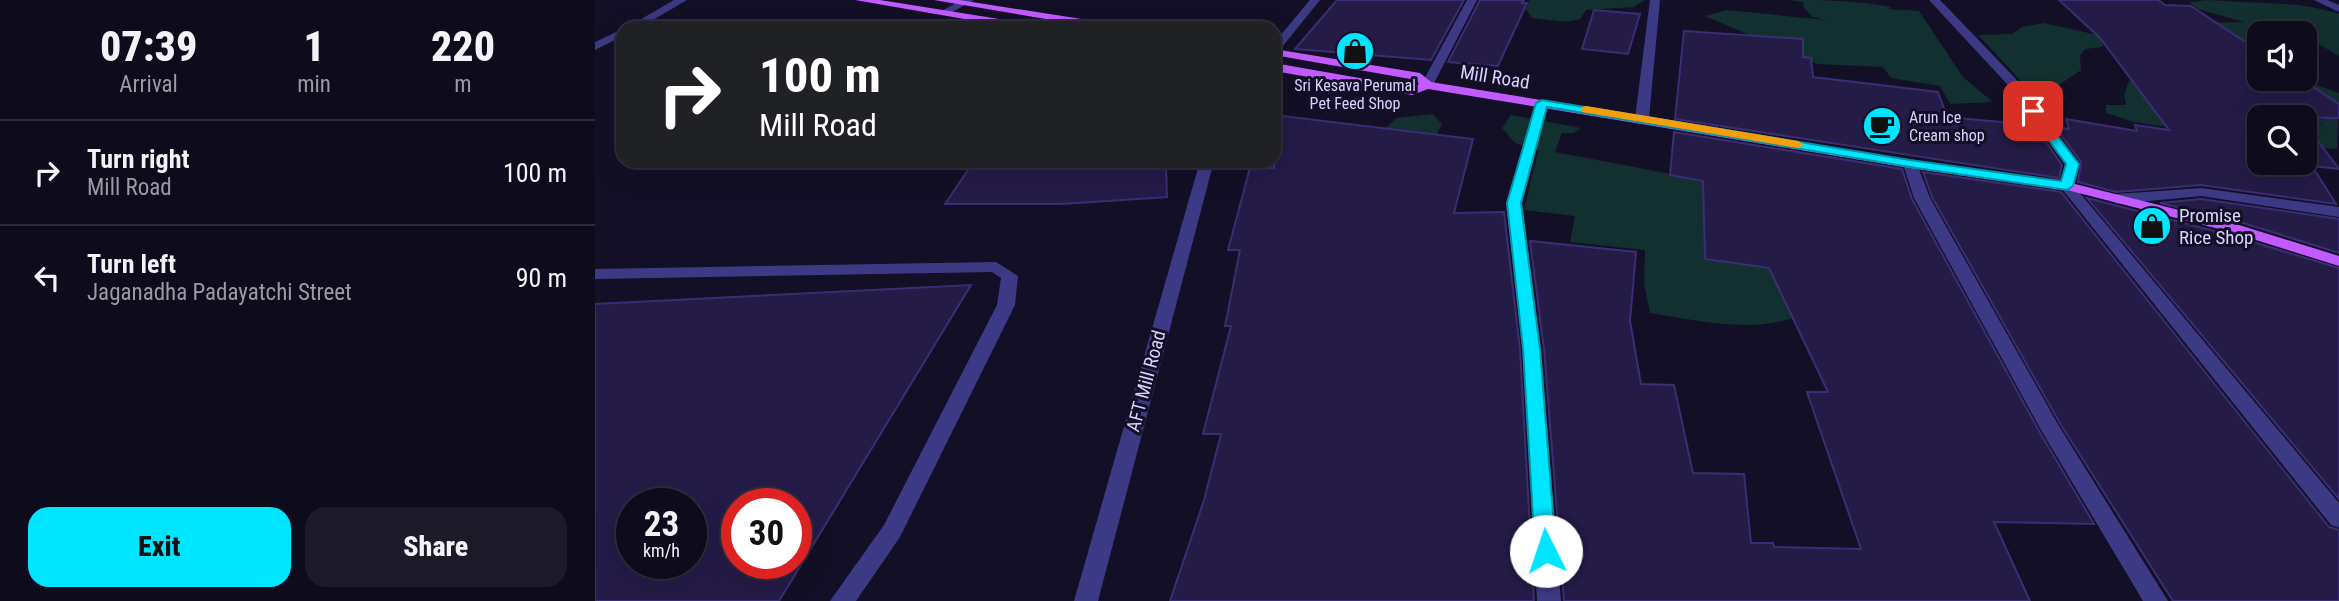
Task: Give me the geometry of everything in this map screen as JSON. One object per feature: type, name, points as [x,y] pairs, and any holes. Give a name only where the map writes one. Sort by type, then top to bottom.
[{"type":"main road","points":[[860,0],[993,21]]},
{"type":"main road","points":[[939,0],[1079,21]]},
{"type":"main road","name":"Mill Road","points":[[1281,52],[1420,77],[1427,85]]},
{"type":"main road","name":"Mill Road","points":[[1281,68],[1412,91],[1427,85],[1642,118],[1910,164],[2067,186],[2233,228],[2339,261]]},
{"type":"street","points":[[644,21],[682,0]]},
{"type":"street","points":[[1281,42],[1315,0]]},
{"type":"street","points":[[1427,85],[1472,0]]},
{"type":"street","points":[[1642,118],[1655,0]]},
{"type":"street","points":[[1934,0],[2011,81],[2072,164],[2067,186],[2339,519]]},
{"type":"street","points":[[2319,0],[2339,9]]},
{"type":"street","points":[[943,13],[966,2]]},
{"type":"street","points":[[595,47],[616,36]]},
{"type":"street","points":[[1542,103],[1514,203],[1532,349],[1549,601]]},
{"type":"street","points":[[1910,164],[1922,198],[2038,407],[2156,601]]},
{"type":"street","name":"AFT Mill Road","points":[[1086,601],[1205,168]]},
{"type":"street","points":[[2117,199],[2201,192],[2339,212]]},
{"type":"street","points":[[595,274],[996,267],[1010,276],[1006,305],[892,531],[842,601]]},
{"type":"green space","points":[[1530,0],[1645,0],[1634,7],[1586,10],[1580,19],[1567,22],[1532,18],[1526,9]]},
{"type":"green space","points":[[1787,0],[1852,2],[1919,11],[1963,77],[1993,102],[1950,104],[1940,86],[1891,78],[1883,67],[1817,64],[1705,16],[1727,10],[1826,20],[1813,17],[1803,7],[1804,2]]},
{"type":"green space","points":[[2209,0],[2291,4],[2339,14],[2339,56],[2317,43],[2317,21],[2247,21],[2247,40],[2237,40],[2200,23],[2244,22],[2198,9],[2189,2]]},
{"type":"green space","points":[[2044,23],[2102,36],[2103,47],[2085,49],[2080,56],[2081,70],[2056,87],[2065,96],[2060,110],[2039,106],[2021,81],[1978,35],[2012,34],[2022,27]]},
{"type":"green space","points":[[2129,81],[2163,84],[2247,120],[2247,139],[2134,122],[2106,113],[2106,105],[2126,105],[2124,95]]},
{"type":"green space","points":[[2317,85],[2339,93],[2337,149],[2317,148],[2317,124],[2325,125],[2317,123],[2317,120],[2332,118],[2317,109],[2317,105],[2276,91],[2317,91]]},
{"type":"green space","points":[[1432,114],[1442,124],[1430,148],[1382,131],[1397,118]]},
{"type":"green space","points":[[1511,115],[1581,128],[1574,133],[1562,133],[1555,152],[1703,180],[1705,259],[1788,270],[1793,318],[1758,325],[1740,325],[1650,313],[1644,284],[1645,250],[1570,242],[1575,216],[1524,210],[1538,151],[1515,143],[1502,128]]},
{"type":"building","points":[[1337,0],[1464,0],[1431,60],[1295,49]]},
{"type":"building","points":[[1480,0],[1524,0],[1522,3],[1527,3],[1498,66],[1448,62]]},
{"type":"building","points":[[2059,0],[2158,0],[2165,5],[2191,6],[2247,43],[2247,91],[2317,90],[2339,104],[2339,118],[2317,118],[2317,105],[2247,105],[2247,175],[2317,174],[2336,204],[2201,185],[2116,192],[2078,182],[2081,162],[2055,127],[2069,129],[2066,119],[2137,131],[2135,125],[2169,130],[2100,38]]},
{"type":"building","points":[[1594,10],[1640,14],[1628,54],[1582,49]]},
{"type":"building","points":[[1684,31],[1803,39],[1803,57],[1811,58],[1813,77],[1938,92],[1947,117],[2034,125],[2062,165],[2059,178],[1675,119]]},
{"type":"building","points":[[1281,116],[1473,139],[1454,213],[1504,212],[1520,349],[1534,601],[1170,601],[1204,500],[1221,434],[1203,434],[1231,326],[1225,326],[1240,250],[1228,250],[1250,168],[1281,168]]},
{"type":"building","points":[[1674,132],[1902,169],[1912,199],[2039,431],[2094,524],[1994,522],[2030,601],[1564,601],[1544,349],[1530,241],[1636,252],[1630,321],[1641,384],[1674,385],[1693,473],[1744,474],[1751,543],[1773,543],[1774,547],[1861,549],[1807,392],[1828,392],[1769,268],[1705,259],[1703,181],[1670,175]]},
{"type":"building","points":[[2317,140],[2339,169],[2317,167]]},
{"type":"building","points":[[969,168],[1166,168],[1167,197],[1062,204],[945,204]]},
{"type":"building","points":[[1923,172],[2061,192],[2329,527],[2339,530],[2339,601],[2173,601],[2061,425],[1932,197]]},
{"type":"building","points":[[2087,198],[2226,234],[2339,268],[2339,499]]},
{"type":"building","points":[[2201,199],[2339,219],[2339,253],[2240,222],[2160,203]]},
{"type":"building","points":[[971,285],[812,547],[812,488],[721,488],[721,579],[792,579],[779,601],[595,601],[595,304]]},
{"type":"slow traffic","points":[[1586,110],[1798,144]]},
{"type":"place","name":"Sri Kesava Perumal Pet Feed Shop","points":[[1355,51]]},
{"type":"place","name":"Arun Ice Cream shop","points":[[1882,126]]},
{"type":"place","name":"Promise Rice Shop","points":[[2152,226]]},
{"type":"route","points":[[1546,551],[1532,349],[1514,203],[1542,103],[1910,164],[2067,186],[2072,164],[2033,111]]}]
